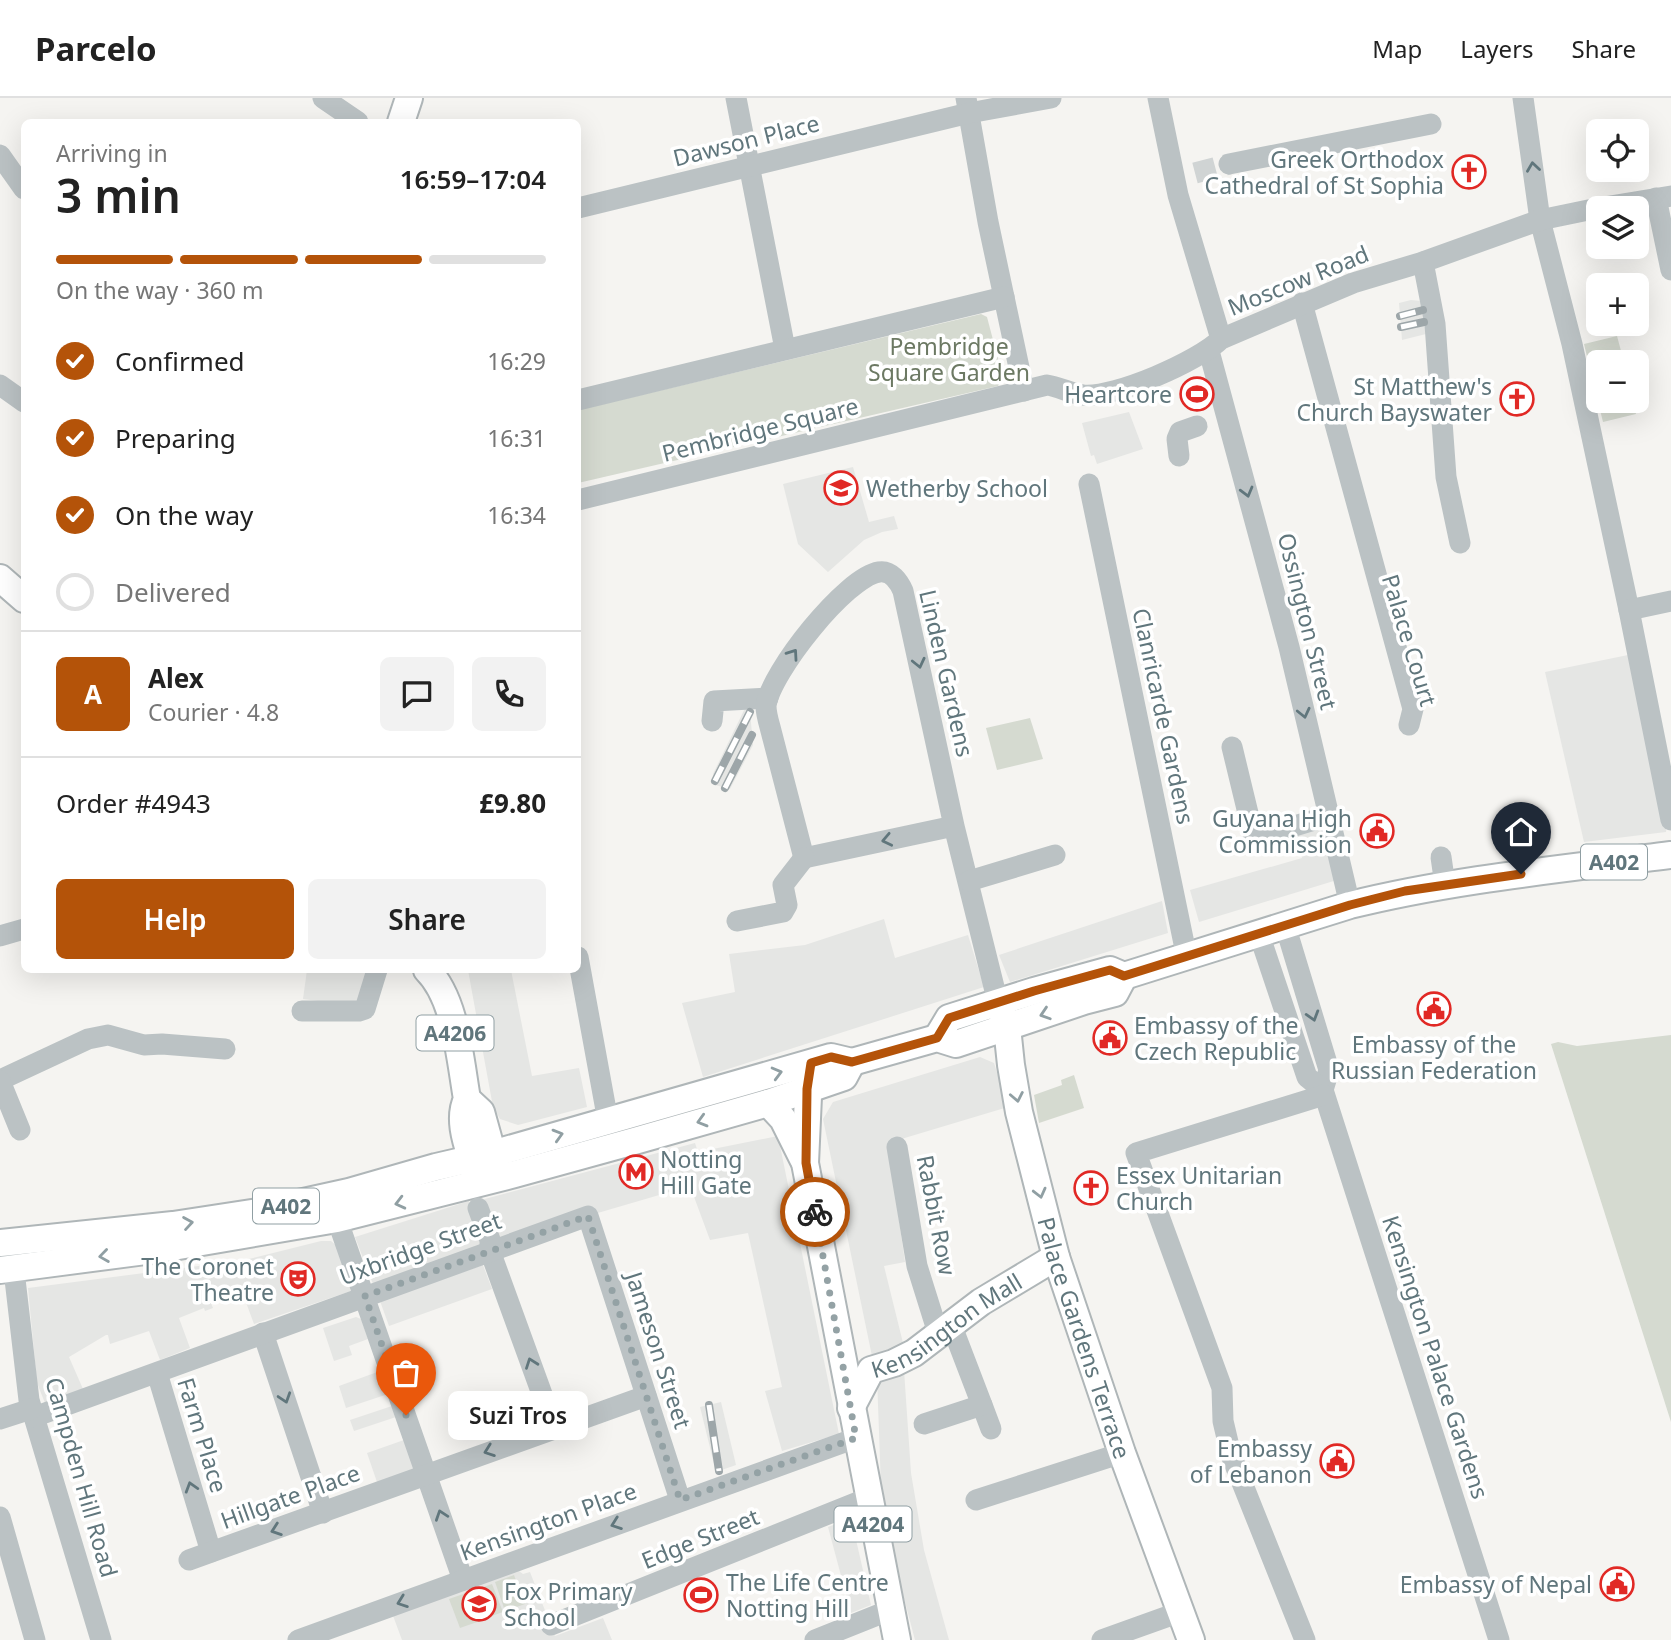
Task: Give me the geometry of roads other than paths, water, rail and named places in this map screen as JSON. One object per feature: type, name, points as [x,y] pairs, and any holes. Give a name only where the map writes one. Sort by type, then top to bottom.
[{"type":"main road","points":[[402,119],[409,98]]},
{"type":"main road","points":[[0,578],[21,596]]},
{"type":"main road","name":"A402","points":[[3,1257],[258,1212],[349,1192],[484,1176],[608,1121],[831,1057],[852,1062],[937,1038],[949,1018],[1002,1015],[1110,970],[1124,976],[1350,905],[1405,891],[1671,855]]},
{"type":"main road","name":"A4206","points":[[431,973],[446,998],[467,1099],[481,1112],[484,1176]]},
{"type":"main road","name":"Palace Gardens Terrace","points":[[1002,1015],[1020,1112],[1056,1257],[1122,1453],[1191,1640]]},
{"type":"main road","name":"A402","points":[[3,1257],[161,1249],[337,1219],[484,1176],[768,1103],[844,1077],[852,1062]]},
{"type":"main road","name":"A4204","points":[[811,1063],[807,1089],[806,1163],[856,1438],[897,1640]]},
{"type":"main road","name":"A4204","points":[[768,1103],[783,1119],[806,1163]]},
{"type":"main road","name":"Kensington Mall","points":[[851,1408],[871,1370],[914,1353],[981,1302],[1056,1257]]},
{"type":"main road","name":"A4204","points":[[839,1337],[860,1364],[871,1370]]},
{"type":"street","points":[[323,98],[354,119]]},
{"type":"street","points":[[736,98],[785,349]]},
{"type":"street","name":"Dawson Place","points":[[581,207],[748,166],[967,106],[1051,98]]},
{"type":"street","name":"Ossington Street","points":[[1158,98],[1185,175],[1215,345],[1213,421],[1289,647],[1350,905]]},
{"type":"street","points":[[967,106],[988,222],[1024,391]]},
{"type":"street","points":[[1524,106],[1540,220],[1572,344],[1671,820]]},
{"type":"street","points":[[1229,164],[1431,124]]},
{"type":"street","points":[[0,155],[21,185]]},
{"type":"street","points":[[1663,197],[1671,270]]},
{"type":"street","name":"Moscow Road","points":[[1024,391],[1047,385],[1084,395],[1097,395],[1166,373],[1215,345],[1295,306],[1353,283],[1423,262],[1540,220],[1586,210]]},
{"type":"street","points":[[1423,262],[1435,324],[1446,477],[1460,544]]},
{"type":"street","points":[[581,399],[1004,297]]},
{"type":"street","name":"Palace Court","points":[[1295,306],[1413,709],[1409,725],[1399,712],[1295,306]]},
{"type":"street","points":[[0,385],[21,400]]},
{"type":"street","name":"Pembridge Square","points":[[581,499],[1024,391]]},
{"type":"street","points":[[1179,456],[1177,439],[1180,432],[1213,421]]},
{"type":"street","name":"Clanricarde Gardens","points":[[1088,484],[1187,958]]},
{"type":"street","name":"Linden Gardens","points":[[768,698],[791,656],[824,613],[845,594],[877,572],[887,572],[892,576],[903,591],[954,826],[1002,1015]]},
{"type":"street","points":[[1629,610],[1671,601]]},
{"type":"street","points":[[712,721],[714,701],[768,698],[766,705],[769,727],[804,858]]},
{"type":"street","points":[[1232,747],[1254,838],[1328,816]]},
{"type":"street","points":[[737,921],[782,912],[787,905],[783,885],[804,858],[954,826]]},
{"type":"street","points":[[968,881],[1055,855]]},
{"type":"street","points":[[1441,857],[1446,885]]},
{"type":"street","name":"Kensington Palace Gardens","points":[[1285,925],[1329,1070],[1323,1092]]},
{"type":"street","points":[[0,936],[21,930]]},
{"type":"street","name":"Kensington Palace Gardens","points":[[1259,934],[1307,1077],[1323,1092],[1499,1640]]},
{"type":"street","points":[[302,1011],[365,1009],[376,973]]},
{"type":"street","points":[[581,973],[608,1121]]},
{"type":"street","points":[[20,1130],[0,1081],[88,1039],[108,1035],[144,1045],[225,1049]]},
{"type":"street","points":[[1305,1640],[1231,1455],[1223,1421],[1222,1388],[1136,1153],[1323,1092]]},
{"type":"street","name":"Rabbit Row","points":[[897,1147],[917,1266],[991,1429]]},
{"type":"street","points":[[484,1176],[490,1251],[554,1427]]},
{"type":"street","name":"Uxbridge Street","points":[[0,1419],[32,1413],[157,1373],[588,1216]]},
{"type":"street","name":"Jameson Street","points":[[588,1216],[680,1500]]},
{"type":"street","points":[[337,1219],[463,1580]]},
{"type":"street","name":"Campden Hill Road","points":[[3,1257],[32,1413],[101,1640]]},
{"type":"street","points":[[263,1333],[323,1513]]},
{"type":"street","name":"Farm Place","points":[[157,1373],[211,1552]]},
{"type":"street","name":"Hillgate Place","points":[[189,1560],[646,1396]]},
{"type":"street","points":[[924,1424],[982,1405]]},
{"type":"street","name":"Kensington Place","points":[[298,1640],[856,1438]]},
{"type":"street","points":[[975,1500],[1122,1453]]},
{"type":"street","name":"Edge Street","points":[[551,1625],[868,1498]]},
{"type":"street","points":[[0,1517],[9,1584],[35,1640]]},
{"type":"street","points":[[815,1640],[890,1610]]},
{"type":"street","points":[[1102,1640],[1180,1612]]},
{"type":"tunnel","points":[[1195,173],[1229,164]]},
{"type":"railway","points":[[1400,316],[1423,310]]},
{"type":"railway","points":[[1401,327],[1424,322]]},
{"type":"railway","points":[[715,781],[750,712]]},
{"type":"railway","points":[[725,788],[752,735]]},
{"type":"railway","points":[[709,1405],[719,1471]]},
{"type":"place","name":"Greek Orthodox Cathedral of St Sophia","points":[[1469,172]]},
{"type":"place","name":"Heartcore","points":[[1197,394]]},
{"type":"place","name":"St Matthew's Church Bayswater","points":[[1517,399]]},
{"type":"place","name":"Wetherby School","points":[[841,488]]},
{"type":"place","name":"Guyana High Commission","points":[[1377,831]]},
{"type":"place","name":"Embassy of the Russian Federation","points":[[1434,1009]]},
{"type":"place","name":"Embassy of the Czech Republic","points":[[1110,1038]]},
{"type":"place","name":"Notting Hill Gate","points":[[636,1172]]},
{"type":"place","name":"Essex Unitarian Church","points":[[1091,1188]]},
{"type":"place","name":"The Coronet Theatre","points":[[298,1279]]},
{"type":"place","name":"Suzi Tros","points":[[406,1415]]},
{"type":"place","name":"Embassy of Lebanon","points":[[1337,1461]]},
{"type":"place","name":"Embassy of Nepal","points":[[1617,1584]]},
{"type":"place","name":"The Life Centre Notting Hill","points":[[701,1595]]},
{"type":"place","name":"Fox Primary School","points":[[479,1604]]},
{"type":"park label","name":"Pembridge Square Garden","points":[[949,359]]}]
